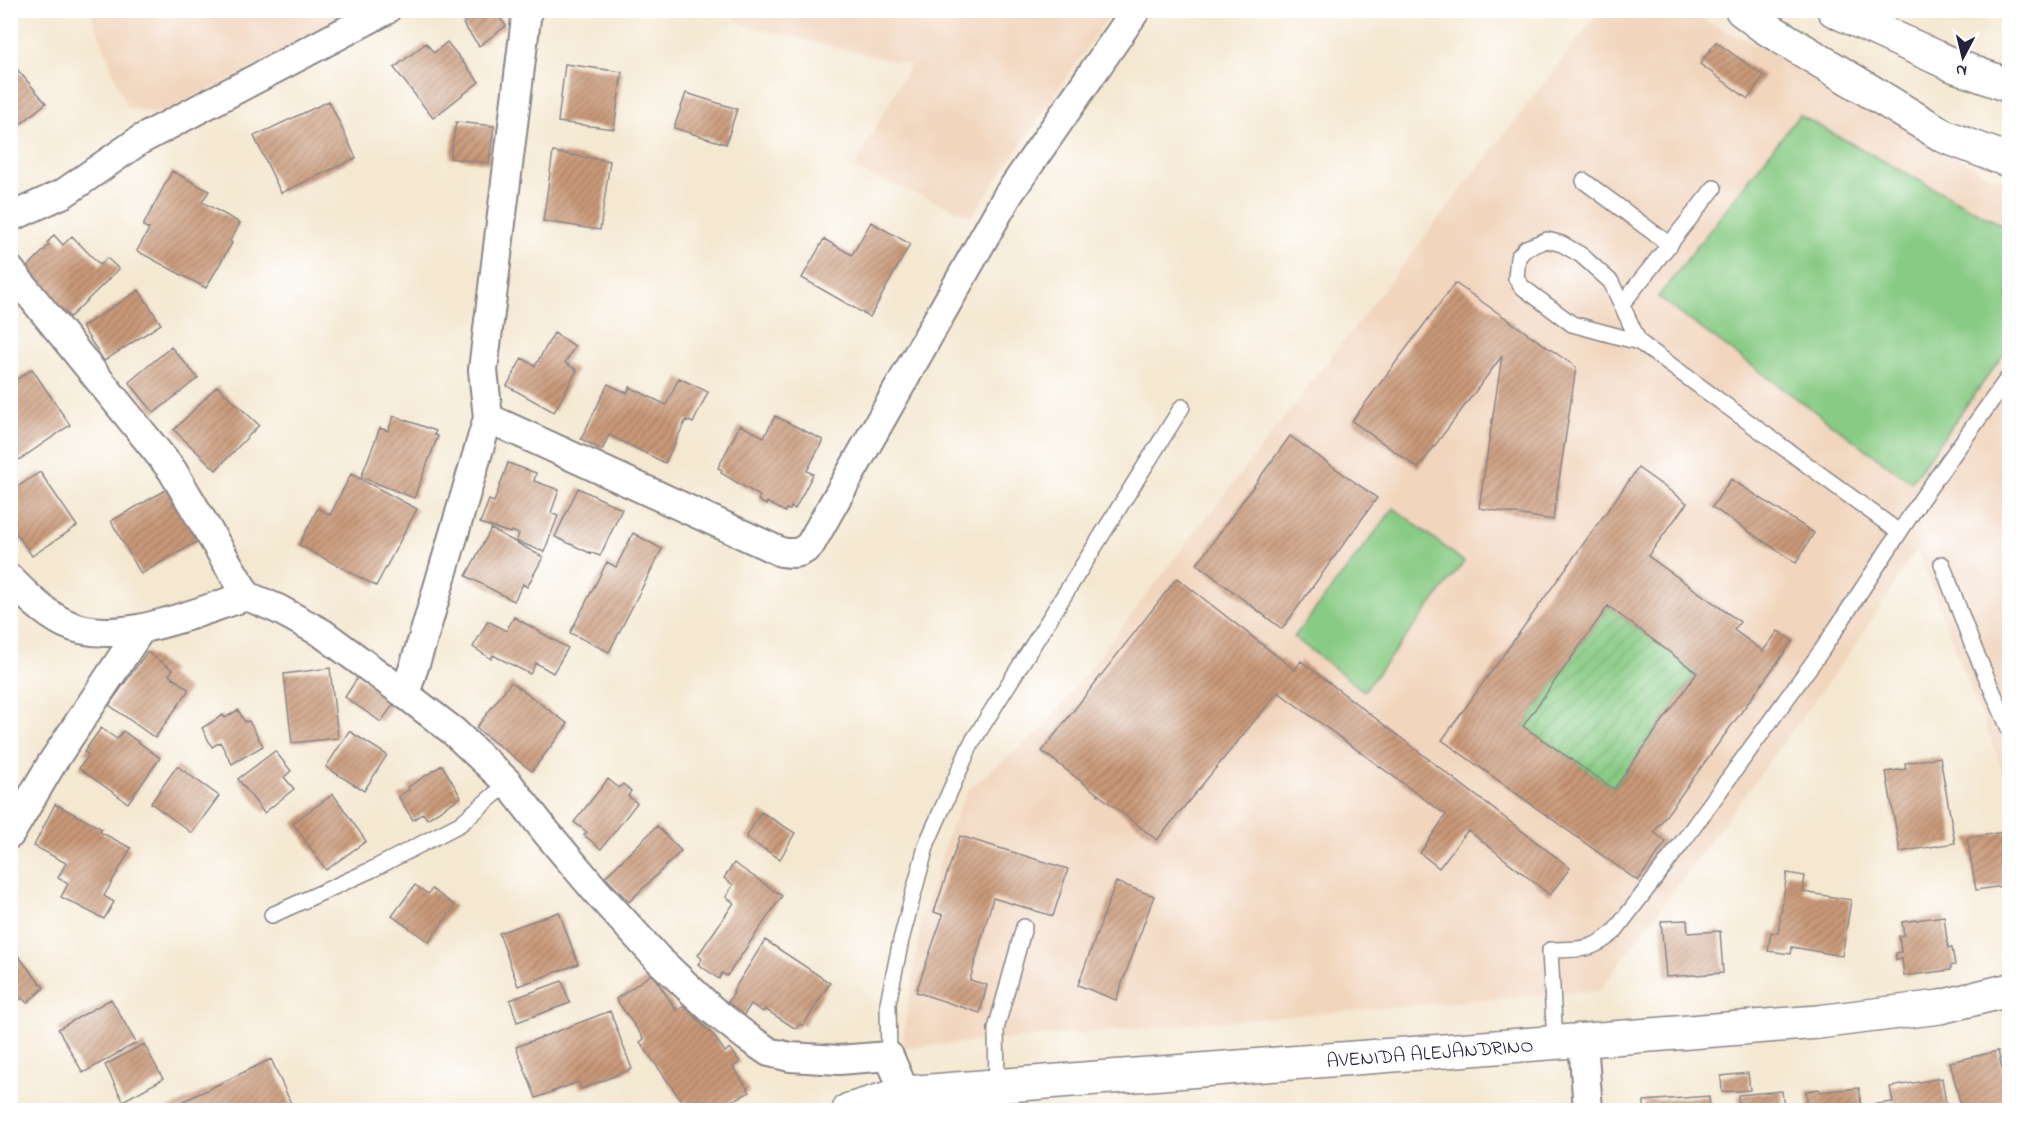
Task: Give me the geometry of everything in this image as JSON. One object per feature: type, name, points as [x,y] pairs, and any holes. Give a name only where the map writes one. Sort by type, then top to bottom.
[{"type":"street","points":[[18,214],[64,193],[140,140],[386,10]]},
{"type":"street","points":[[405,694],[488,418],[483,370],[527,10]]},
{"type":"street","points":[[488,418],[781,552],[795,554],[802,552],[810,545],[1008,195],[1136,10]]},
{"type":"street","points":[[1742,10],[1763,26],[1944,136],[2010,161]]},
{"type":"street","points":[[1834,10],[1953,65],[2010,86]]},
{"type":"street","points":[[10,270],[172,470],[247,596],[278,609],[322,633],[453,731],[508,783],[596,891],[658,959],[710,1008],[747,1037],[769,1052],[790,1058],[839,1060],[889,1056],[905,1093]]},
{"type":"street","points":[[10,579],[32,600],[64,623],[89,631],[109,633],[141,629],[247,596]]},
{"type":"street","points":[[10,834],[70,734],[141,629]]},
{"type":"street","name":"AVENIDA ALEJANDRINO","points":[[849,1110],[905,1093],[1829,1020],[1940,1007],[2010,990]]},
{"type":"street","points":[[1569,1042],[1588,1110]]},
{"type":"lane","points":[[1584,181],[1670,245]]},
{"type":"lane","points":[[1622,304],[1714,188]]},
{"type":"lane","points":[[1639,342],[1611,282],[1581,255],[1562,244],[1547,240],[1526,248],[1518,256],[1516,279],[1521,286],[1572,324],[1639,342],[1899,532]]},
{"type":"lane","points":[[1569,1042],[1550,950],[1587,948],[1601,943],[1614,932],[1822,651],[1899,532],[2010,375]]},
{"type":"lane","points":[[889,1056],[888,1003],[924,854],[971,744],[1182,407]]},
{"type":"lane","points":[[1942,564],[1972,644],[2010,731]]},
{"type":"lane","points":[[272,915],[371,870],[460,824],[508,783]]},
{"type":"lane","points":[[997,1086],[996,1029],[1024,927]]},
{"type":"shaded area","points":[[90,11],[370,11],[167,110],[154,113],[127,108]]},
{"type":"shaded area","points":[[727,11],[1112,11],[972,216],[853,169],[910,65],[746,26]]},
{"type":"shaded area","points":[[1600,11],[1684,11],[1769,51],[1990,176],[2009,182],[2009,787],[1917,549],[1859,640],[1600,990],[901,1048],[921,925],[949,832],[969,788],[1041,731]]},
{"type":"green space","points":[[1799,115],[2009,229],[2009,347],[1911,482],[1658,297]]},
{"type":"green space","points":[[1394,508],[1464,562],[1364,691],[1294,637]]},
{"type":"green space","points":[[1608,606],[1697,673],[1614,789],[1523,726]]},
{"type":"building","points":[[446,10],[478,12],[494,10],[506,26],[479,46],[463,24],[466,21],[461,15],[453,21]]},
{"type":"building","points":[[447,42],[479,82],[433,118],[394,68],[426,43],[434,53]]},
{"type":"building","points":[[1716,42],[1764,76],[1748,99],[1700,64]]},
{"type":"building","points":[[10,61],[46,103],[10,133]]},
{"type":"building","points":[[565,64],[622,72],[614,129],[558,122]]},
{"type":"building","points":[[686,93],[737,109],[726,144],[674,128]]},
{"type":"building","points":[[329,101],[356,158],[281,193],[254,136]]},
{"type":"building","points":[[456,122],[494,126],[489,163],[450,158]]},
{"type":"building","points":[[553,152],[610,161],[600,230],[543,221]]},
{"type":"building","points":[[172,171],[209,191],[202,202],[240,223],[230,241],[232,243],[206,288],[137,251],[149,229],[143,226]]},
{"type":"building","points":[[871,222],[910,244],[870,317],[802,278],[824,239],[852,255]]},
{"type":"building","points":[[54,235],[63,245],[72,236],[100,265],[107,258],[119,269],[70,317],[24,271],[49,245],[47,243]]},
{"type":"building","points":[[1455,283],[1576,367],[1553,520],[1479,508],[1502,356],[1418,468],[1352,421]]},
{"type":"building","points":[[139,290],[161,324],[104,361],[82,327]]},
{"type":"building","points":[[554,333],[575,346],[565,363],[577,370],[554,412],[507,386],[522,358],[535,366]]},
{"type":"building","points":[[171,347],[198,378],[154,413],[129,382]]},
{"type":"building","points":[[32,369],[70,425],[19,460],[10,447],[10,384]]},
{"type":"building","points":[[679,378],[708,392],[693,423],[686,420],[665,463],[609,435],[602,450],[581,439],[608,384],[627,393],[630,387],[666,405]]},
{"type":"building","points":[[217,386],[259,425],[216,470],[174,430]]},
{"type":"building","points":[[394,416],[436,431],[434,435],[438,436],[414,498],[361,477],[380,428],[388,431]]},
{"type":"building","points":[[775,416],[823,440],[807,471],[813,474],[795,509],[791,507],[785,512],[767,502],[766,505],[758,500],[760,496],[721,473],[722,470],[718,468],[740,425],[764,437]]},
{"type":"building","points":[[1290,436],[1377,498],[1282,629],[1197,564]]},
{"type":"building","points":[[508,463],[536,473],[534,481],[559,490],[551,513],[558,516],[544,552],[516,541],[519,534],[480,523],[489,500],[494,502]]},
{"type":"building","points":[[1638,468],[1687,503],[1648,556],[1740,622],[1734,630],[1763,651],[1778,631],[1793,641],[1654,832],[1666,842],[1638,881],[1442,740]],"holes":[[[1608,606],[1697,673],[1614,789],[1523,726]]]},
{"type":"building","points":[[40,472],[77,526],[32,556],[17,534],[10,539],[10,492]]},
{"type":"building","points":[[351,474],[417,509],[376,586],[299,545],[318,508],[330,515]]},
{"type":"building","points":[[1731,479],[1814,533],[1796,563],[1712,507]]},
{"type":"building","points":[[171,487],[200,540],[141,574],[111,521]]},
{"type":"building","points":[[578,488],[622,509],[600,556],[555,537]]},
{"type":"building","points":[[491,529],[543,557],[527,587],[523,584],[514,601],[466,576]]},
{"type":"building","points":[[633,533],[662,549],[609,652],[570,633],[607,562],[616,567]]},
{"type":"building","points":[[1177,578],[1295,670],[1301,661],[1570,868],[1550,895],[1468,830],[1439,868],[1420,853],[1446,815],[1278,692],[1157,840],[1042,751]]},
{"type":"building","points":[[514,617],[568,648],[553,673],[536,663],[530,674],[493,655],[491,659],[473,647],[488,621],[506,631]]},
{"type":"building","points":[[147,652],[173,670],[169,675],[189,690],[155,738],[109,705]]},
{"type":"building","points":[[330,668],[338,738],[292,743],[284,674]]},
{"type":"building","points":[[358,677],[395,702],[381,722],[345,697]]},
{"type":"building","points":[[511,682],[568,724],[532,771],[476,728]]},
{"type":"building","points":[[238,710],[245,722],[249,721],[263,746],[232,764],[220,742],[212,747],[202,728],[223,715],[225,718]]},
{"type":"building","points":[[101,728],[117,739],[123,731],[160,758],[128,803],[79,768],[89,755],[84,752]]},
{"type":"building","points":[[349,731],[387,755],[364,791],[326,767]]},
{"type":"building","points":[[275,751],[291,771],[284,777],[294,789],[264,813],[238,779]]},
{"type":"building","points":[[1940,757],[1955,843],[1900,852],[1886,772],[1906,769],[1905,763]]},
{"type":"building","points":[[442,765],[461,797],[427,819],[423,813],[413,820],[398,796]]},
{"type":"building","points":[[177,766],[219,796],[192,833],[151,803]]},
{"type":"building","points":[[608,779],[619,788],[623,784],[631,791],[628,796],[637,803],[601,849],[584,835],[587,832],[574,822]]},
{"type":"building","points":[[333,794],[366,841],[326,870],[293,823]]},
{"type":"building","points":[[55,804],[102,829],[100,832],[131,848],[104,896],[114,902],[104,919],[61,897],[68,884],[58,878],[66,863],[34,846]]},
{"type":"building","points":[[761,812],[795,833],[780,859],[746,838]]},
{"type":"building","points":[[657,826],[681,851],[629,902],[605,877]]},
{"type":"building","points":[[2010,831],[2010,885],[1976,890],[1967,838]]},
{"type":"building","points":[[960,836],[1068,869],[1053,916],[993,898],[970,980],[987,985],[980,1013],[916,992],[943,915],[934,912]]},
{"type":"building","points":[[734,863],[782,896],[727,976],[722,973],[719,979],[698,964],[702,959],[698,955],[734,903],[726,897],[733,885],[724,878]]},
{"type":"building","points":[[1787,873],[1805,876],[1803,892],[1851,900],[1842,956],[1792,947],[1791,954],[1768,951],[1771,932],[1778,933]]},
{"type":"building","points":[[1116,882],[1154,896],[1116,1000],[1078,985]]},
{"type":"building","points":[[415,885],[428,894],[432,889],[455,906],[429,942],[392,916]]},
{"type":"building","points":[[559,912],[578,964],[518,986],[499,933]]},
{"type":"building","points":[[1944,916],[1948,948],[1952,948],[1955,965],[1951,966],[1951,970],[1904,976],[1902,959],[1896,960],[1896,953],[1901,952],[1899,936],[1904,935],[1902,922]]},
{"type":"building","points":[[1687,920],[1688,933],[1720,931],[1723,973],[1666,977],[1661,921]]},
{"type":"building","points":[[765,940],[830,983],[803,1026],[800,1024],[796,1029],[765,1009],[763,1012],[751,1004],[742,1018],[725,1007]]},
{"type":"building","points":[[10,946],[44,988],[27,1003],[22,998],[10,1007]]},
{"type":"building","points":[[652,974],[677,1011],[684,1006],[714,1036],[725,1052],[730,1048],[740,1062],[733,1067],[750,1092],[715,1110],[709,1110],[706,1106],[691,1110],[686,1101],[683,1103],[640,1042],[644,1039],[616,999]]},
{"type":"building","points":[[562,981],[570,1003],[517,1022],[510,1000]]},
{"type":"building","points":[[111,999],[136,1043],[83,1073],[58,1029]]},
{"type":"building","points":[[610,1011],[632,1069],[581,1089],[578,1082],[536,1098],[516,1047]]},
{"type":"building","points":[[144,1044],[163,1079],[123,1101],[105,1065]]},
{"type":"building","points":[[1998,1051],[2006,1085],[2010,1084],[2010,1110],[1962,1110],[1950,1062]]},
{"type":"building","points":[[271,1059],[294,1110],[165,1110]]},
{"type":"building","points":[[1748,1073],[1750,1090],[1722,1092],[1721,1076]]},
{"type":"building","points":[[1942,1078],[1947,1110],[1808,1110],[1806,1091],[1859,1088],[1861,1106],[1893,1102],[1890,1087]]},
{"type":"building","points":[[1782,1091],[1784,1110],[1739,1110],[1738,1095]]},
{"type":"building","points":[[1709,1096],[1710,1110],[1644,1110],[1644,1101]]}]
